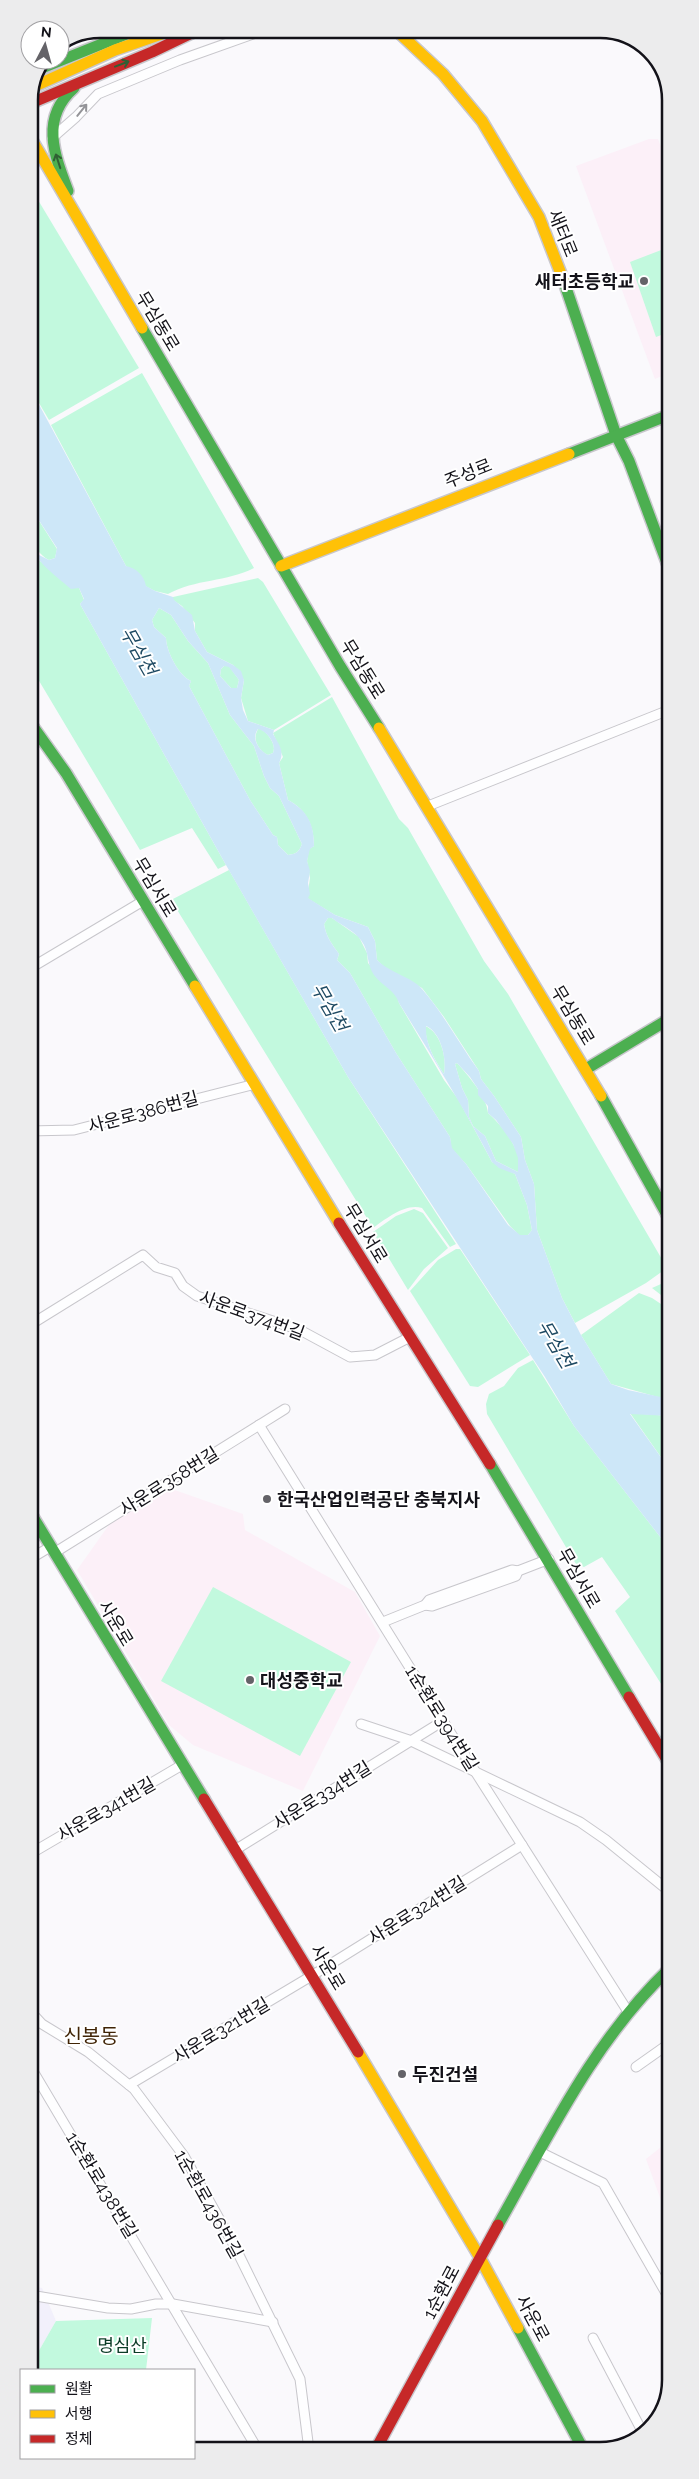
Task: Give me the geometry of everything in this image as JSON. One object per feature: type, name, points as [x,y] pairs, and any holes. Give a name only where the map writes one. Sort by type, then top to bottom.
[{"type":"street","points":[[70,57],[117,38]]},
{"type":"street","points":[[40,83],[115,50],[150,38]]},
{"type":"street","points":[[38,100],[181,38]]},
{"type":"street","points":[[52,138],[98,94],[180,60],[242,38]]},
{"type":"street","name":"새터로","points":[[405,38],[443,74],[482,122],[526,192],[539,217],[577,317],[616,435],[629,461],[662,549]]},
{"type":"street","points":[[80,224],[56,158],[52,138],[59,104],[67,93],[99,73]]},
{"type":"street","name":"무심동로","points":[[38,152],[340,666],[428,806],[586,1069],[662,1206]]},
{"type":"street","name":"주성로","points":[[281,566],[662,417]]},
{"type":"street","points":[[428,806],[662,713]]},
{"type":"street","name":"무심서로","points":[[38,734],[66,773],[410,1337],[470,1430],[549,1559],[662,1752]]},
{"type":"street","points":[[38,964],[143,901]]},
{"type":"street","points":[[586,1069],[662,1023]]},
{"type":"street","name":"사운로386번길","points":[[38,1131],[74,1130],[255,1084]]},
{"type":"street","name":"사운로374번길","points":[[38,1321],[144,1255],[156,1267],[175,1273],[183,1286],[197,1296],[300,1330],[350,1357],[375,1356],[410,1337]]},
{"type":"street","name":"사운로358번길","points":[[38,1556],[52,1550],[285,1409]]},
{"type":"street","name":"1순환로394번길","points":[[259,1425],[383,1622],[442,1720],[627,2010]]},
{"type":"street","name":"사운로","points":[[38,1531],[52,1550],[182,1765],[313,1975],[479,2256],[580,2442]]},
{"type":"street","points":[[383,1622],[425,1605],[429,1600],[512,1570],[518,1571],[549,1559]]},
{"type":"street","name":"사운로334번길","points":[[235,1850],[442,1720]]},
{"type":"street","points":[[361,1724],[409,1740],[580,1822],[606,1840],[662,1886]]},
{"type":"street","name":"사운로341번길","points":[[38,1849],[182,1765]]},
{"type":"street","name":"사운로324번길","points":[[313,1975],[522,1845]]},
{"type":"street","name":"사운로321번길","points":[[129,2085],[313,1975]]},
{"type":"street","name":"1순환로","points":[[380,2442],[479,2256],[591,2062],[627,2010],[662,1976]]},
{"type":"street","name":"1순환로436번길","points":[[38,2020],[88,2052],[129,2085],[154,2114],[184,2156],[230,2239],[300,2379],[308,2441]]},
{"type":"street","points":[[636,2068],[662,2049]]},
{"type":"street","name":"1순환로438번길","points":[[38,2079],[253,2441]]},
{"type":"street","points":[[540,2152],[603,2183],[662,2286]]},
{"type":"street","points":[[38,2296],[108,2308],[131,2309],[156,2304],[173,2304],[273,2322]]},
{"type":"street","points":[[593,2338],[640,2426]]},
{"type":"shaded area","name":"새터초등학교","points":[[649,139],[658,139],[662,150],[662,376],[655,379],[576,166]]},
{"type":"shaded area","name":"대성중학교","points":[[169,1488],[243,1514],[245,1530],[355,1592],[380,1636],[303,1791],[193,1745],[169,1725],[77,1570],[111,1522]]},
{"type":"shaded area","points":[[662,2146],[662,2203],[646,2159]]},
{"type":"shaded area","points":[[38,2287],[42,2288],[56,2321],[38,2352]]},
{"type":"green space","points":[[38,200],[139,368],[49,420],[38,401]]},
{"type":"green space","points":[[662,250],[662,335],[656,337],[630,262]]},
{"type":"green space","points":[[142,373],[254,568],[244,573],[178,589],[168,594],[145,586],[126,566],[51,425]]},
{"type":"green space","points":[[38,519],[57,549],[55,558],[49,560],[38,550]]},
{"type":"green space","points":[[38,558],[79,588],[84,600],[80,604],[226,865],[218,869],[192,828],[140,850],[38,679]]},
{"type":"green space","points":[[258,578],[263,582],[331,695],[274,730],[248,721],[241,698],[244,680],[233,665],[207,652],[195,631],[195,623],[182,606],[173,600],[173,597]]},
{"type":"green space","points":[[159,608],[171,615],[188,641],[208,663],[230,715],[254,746],[264,776],[270,788],[279,796],[302,844],[295,853],[288,855],[278,845],[277,837],[273,835],[250,800],[189,686],[191,681],[178,669],[168,649],[166,638],[154,627],[152,620]]},
{"type":"green space","points":[[224,666],[229,666],[239,680],[237,688],[231,688],[220,676],[221,669]]},
{"type":"green space","points":[[332,697],[399,819],[408,828],[484,961],[508,994],[662,1259],[662,1272],[646,1283],[575,1323],[562,1298],[537,1230],[534,1184],[525,1160],[521,1137],[481,1079],[479,1071],[444,1017],[422,988],[386,969],[377,960],[375,941],[368,927],[335,915],[307,898],[310,878],[307,861],[309,849],[314,846],[313,832],[305,814],[288,800],[279,763],[283,757],[273,733]]},
{"type":"green space","points":[[259,728],[265,732],[274,746],[273,753],[268,755],[259,747],[256,736]]},
{"type":"green space","points":[[229,870],[348,1077],[456,1244],[450,1247],[422,1208],[416,1207],[402,1210],[373,1228],[171,900]]},
{"type":"green space","points":[[328,918],[332,918],[359,937],[367,953],[368,963],[397,996],[399,1003],[444,1080],[458,1099],[492,1162],[515,1174],[527,1205],[532,1230],[528,1235],[520,1236],[510,1226],[466,1164],[451,1148],[450,1137],[396,1053],[350,973],[337,960],[339,954],[325,929],[324,924]]},
{"type":"green space","points":[[425,1026],[431,1029],[442,1047],[445,1061],[444,1074],[431,1052]]},
{"type":"green space","points":[[457,1063],[481,1093],[488,1113],[511,1140],[519,1157],[520,1165],[518,1172],[496,1161],[485,1136],[473,1126],[469,1117],[468,1100],[462,1088],[455,1064]]},
{"type":"green space","points":[[414,1209],[423,1213],[448,1248],[424,1269],[408,1290],[373,1232],[396,1216]]},
{"type":"green space","points":[[456,1249],[460,1249],[530,1355],[478,1387],[470,1386],[410,1291],[438,1260]]},
{"type":"green space","points":[[662,1284],[662,1296],[652,1288]]},
{"type":"green space","points":[[639,1293],[662,1305],[662,1398],[611,1384],[581,1335]]},
{"type":"green space","points":[[533,1360],[574,1426],[661,1538],[662,1685],[615,1611],[630,1597],[602,1557],[584,1567],[576,1564],[487,1414],[486,1404],[489,1394],[504,1386],[518,1368]]},
{"type":"green space","points":[[630,1413],[662,1415],[662,1459]]},
{"type":"green space","points":[[213,1587],[351,1662],[300,1756],[161,1681]]},
{"type":"green space","name":"명심산","points":[[152,2318],[146,2369],[38,2369],[38,2352],[56,2321]]},
{"type":"water","name":"무심천","points":[[38,403],[126,566],[133,568],[139,573],[146,586],[173,597],[192,615],[195,631],[207,652],[241,671],[244,680],[241,698],[243,710],[248,721],[274,730],[273,734],[281,752],[279,763],[288,800],[305,814],[313,831],[314,846],[310,849],[307,861],[310,871],[308,883],[310,894],[308,898],[335,915],[368,927],[375,941],[377,960],[422,989],[465,1050],[479,1071],[481,1079],[521,1137],[525,1160],[534,1184],[537,1230],[562,1298],[581,1335],[611,1384],[628,1390],[662,1397],[662,1416],[630,1414],[662,1459],[662,1548],[661,1538],[574,1426],[545,1377],[348,1077],[226,865],[80,604],[84,599],[79,588],[71,589],[38,558],[38,553],[49,560],[55,558],[57,548],[38,519]],"holes":[[[159,608],[171,615],[188,641],[208,663],[230,715],[254,746],[264,776],[270,788],[279,796],[302,844],[297,852],[288,855],[278,845],[277,837],[273,835],[250,800],[189,686],[191,681],[178,669],[168,649],[166,638],[154,627],[152,620]],[[224,666],[229,667],[239,680],[237,688],[231,688],[220,676],[221,669]],[[258,729],[268,735],[274,746],[273,753],[268,755],[261,750],[255,740]],[[328,918],[332,918],[361,940],[366,949],[372,971],[377,979],[397,999],[436,1062],[492,1162],[499,1168],[515,1174],[527,1205],[532,1230],[528,1235],[520,1235],[508,1225],[466,1164],[452,1148],[450,1137],[396,1053],[350,973],[337,960],[339,954],[326,933],[324,924]],[[426,1026],[436,1034],[442,1047],[445,1061],[444,1074],[431,1051],[427,1039]],[[457,1063],[470,1077],[478,1089],[478,1095],[488,1106],[488,1113],[496,1120],[513,1144],[518,1158],[518,1172],[496,1161],[485,1136],[473,1126],[469,1117],[468,1100],[462,1088],[455,1064]]]},
{"type":"traffic: fast","points":[[70,57],[117,38]]},
{"type":"traffic: fast","points":[[68,191],[58,164],[53,137],[53,124],[63,100],[74,88]]},
{"type":"traffic: fast","points":[[563,279],[616,435],[629,461],[662,549]]},
{"type":"traffic: fast","points":[[142,328],[340,666],[379,728]]},
{"type":"traffic: fast","points":[[569,454],[662,418]]},
{"type":"traffic: fast","points":[[38,734],[66,773],[195,986]]},
{"type":"traffic: fast","points":[[586,1069],[662,1023]]},
{"type":"traffic: fast","points":[[601,1096],[662,1206]]},
{"type":"traffic: fast","points":[[490,1464],[629,1697]]},
{"type":"traffic: fast","points":[[38,1525],[204,1799]]},
{"type":"traffic: fast","points":[[498,2225],[555,2123],[596,2057],[618,2026],[662,1976]]},
{"type":"traffic: fast","points":[[518,2328],[579,2442]]},
{"type":"traffic: slow","points":[[40,84],[115,50],[150,38]]},
{"type":"traffic: slow","points":[[405,38],[443,74],[482,121],[539,217],[563,279]]},
{"type":"traffic: slow","points":[[38,150],[142,328]]},
{"type":"traffic: slow","points":[[281,566],[569,454]]},
{"type":"traffic: slow","points":[[379,728],[601,1096]]},
{"type":"traffic: slow","points":[[195,986],[339,1223]]},
{"type":"traffic: slow","points":[[358,2052],[479,2256],[518,2328]]},
{"type":"traffic: jam","points":[[38,100],[181,38]]},
{"type":"traffic: jam","points":[[339,1223],[490,1464]]},
{"type":"traffic: jam","points":[[629,1697],[662,1752]]},
{"type":"traffic: jam","points":[[204,1799],[358,2052]]},
{"type":"traffic: jam","points":[[380,2442],[498,2225]]},
{"type":"place","name":"새터초등학교","points":[[644,281]]},
{"type":"place","name":"한국산업인력공단 충북지사","points":[[267,1499]]},
{"type":"place","name":"대성중학교","points":[[250,1680]]},
{"type":"place","name":"두진건설","points":[[402,2074]]},
{"type":"district","name":"신봉동","points":[[91,2036]]}]
